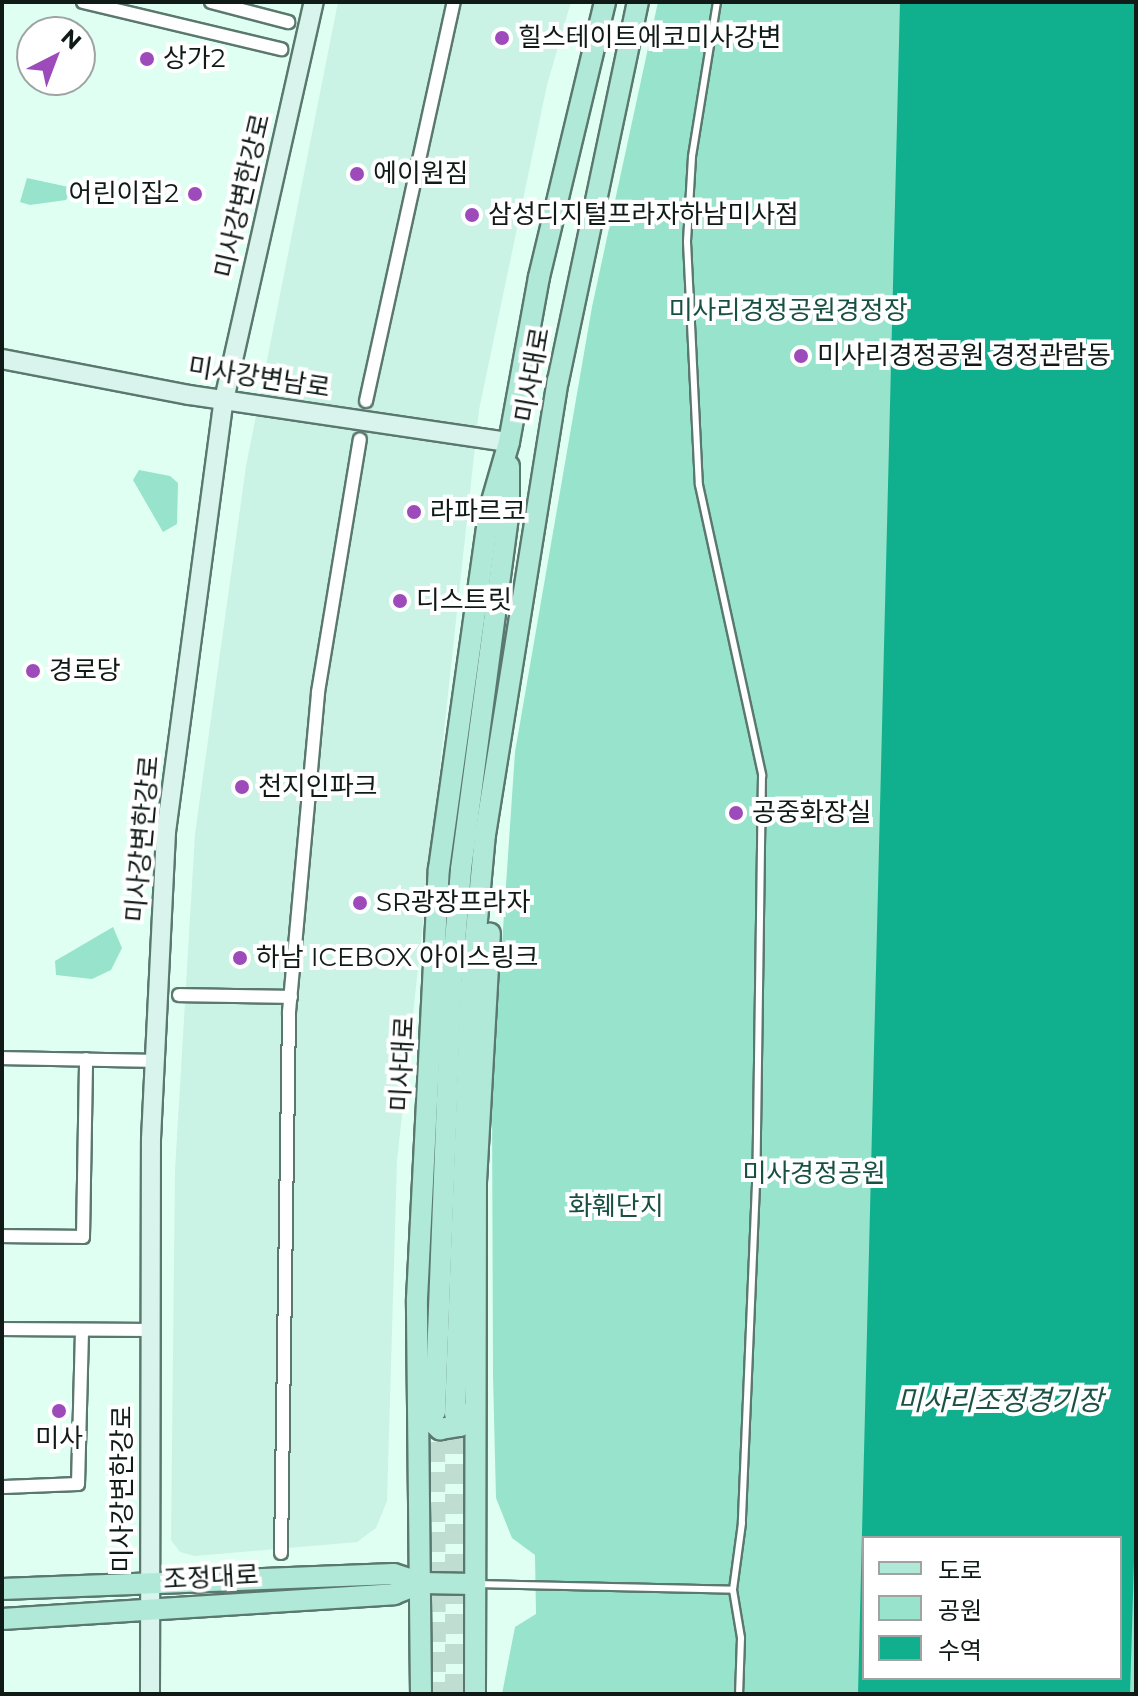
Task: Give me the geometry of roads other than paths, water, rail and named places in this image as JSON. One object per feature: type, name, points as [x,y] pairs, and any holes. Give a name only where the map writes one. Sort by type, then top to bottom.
[{"type":"main road","name":"미사대로","points":[[437,1412],[417,1299],[439,869],[490,508],[509,442],[539,277],[605,2]]},
{"type":"main road","name":"미사대로","points":[[421,1694],[421,1583],[485,835],[501,761],[556,395],[638,2]]},
{"type":"main road","name":"미사대로","points":[[475,1694],[476,1182],[501,761]]},
{"type":"main road","points":[[437,1412],[440,1429],[460,1426],[476,1400]]},
{"type":"main road","name":"조정대로","points":[[2,1589],[394,1574],[421,1583],[474,1584]]},
{"type":"main road","name":"조정대로","points":[[2,1619],[394,1594],[421,1583]]},
{"type":"street","points":[[83,2],[281,49]]},
{"type":"street","points":[[211,2],[288,22]]},
{"type":"street","name":"미사강변한강로","points":[[150,1694],[149,1330],[154,1061],[166,832],[224,400],[314,2]]},
{"type":"street","points":[[366,401],[454,2]]},
{"type":"street","name":"미사강변남로","points":[[2,359],[224,400],[509,442]]},
{"type":"street","points":[[281,1553],[291,997],[318,692],[360,439]]},
{"type":"street","points":[[179,995],[291,997]]},
{"type":"street","points":[[2,1058],[154,1061]]},
{"type":"street","points":[[2,1236],[83,1237],[86,1059]]},
{"type":"street","points":[[2,1329],[149,1330]]},
{"type":"street","points":[[2,1487],[78,1484],[82,1330]]},
{"type":"lane","points":[[717,2],[692,157],[687,242],[699,485],[762,775],[756,1184],[742,1523],[733,1590],[741,1638],[739,1694]]},
{"type":"lane","points":[[474,1584],[733,1590]]},
{"type":"water","name":"미사리조정경기장","points":[[900,2],[1136,2],[1136,1496],[1130,1694],[858,1694]]},
{"type":"tunnel","points":[[435,1412],[436,1694]]},
{"type":"tunnel","points":[[455,1414],[455,1694]]},
{"type":"place","name":"힐스테이트에코미사강변","points":[[502,38]]},
{"type":"place","name":"상가2","points":[[147,59]]},
{"type":"place","name":"에이원짐","points":[[357,174]]},
{"type":"place","name":"어린이집2","points":[[195,194]]},
{"type":"place","name":"삼성디지털프라자하남미사점","points":[[472,215]]},
{"type":"place","name":"미사리경정공원 경정관람동","points":[[801,356]]},
{"type":"place","name":"라파르코","points":[[414,512]]},
{"type":"place","name":"디스트릿","points":[[400,601]]},
{"type":"place","name":"경로당","points":[[33,671]]},
{"type":"place","name":"천지인파크","points":[[242,787]]},
{"type":"place","name":"공중화장실","points":[[736,813]]},
{"type":"place","name":"SR광장프라자","points":[[360,903]]},
{"type":"place","name":"하남 ICEBOX 아이스링크","points":[[240,958]]},
{"type":"place","name":"미사","points":[[59,1411]]},
{"type":"park label","name":"미사리경정공원경정장","points":[[788,311]]},
{"type":"park label","name":"미사경정공원","points":[[814,1174]]},
{"type":"park label","name":"화훼단지","points":[[616,1207]]}]
